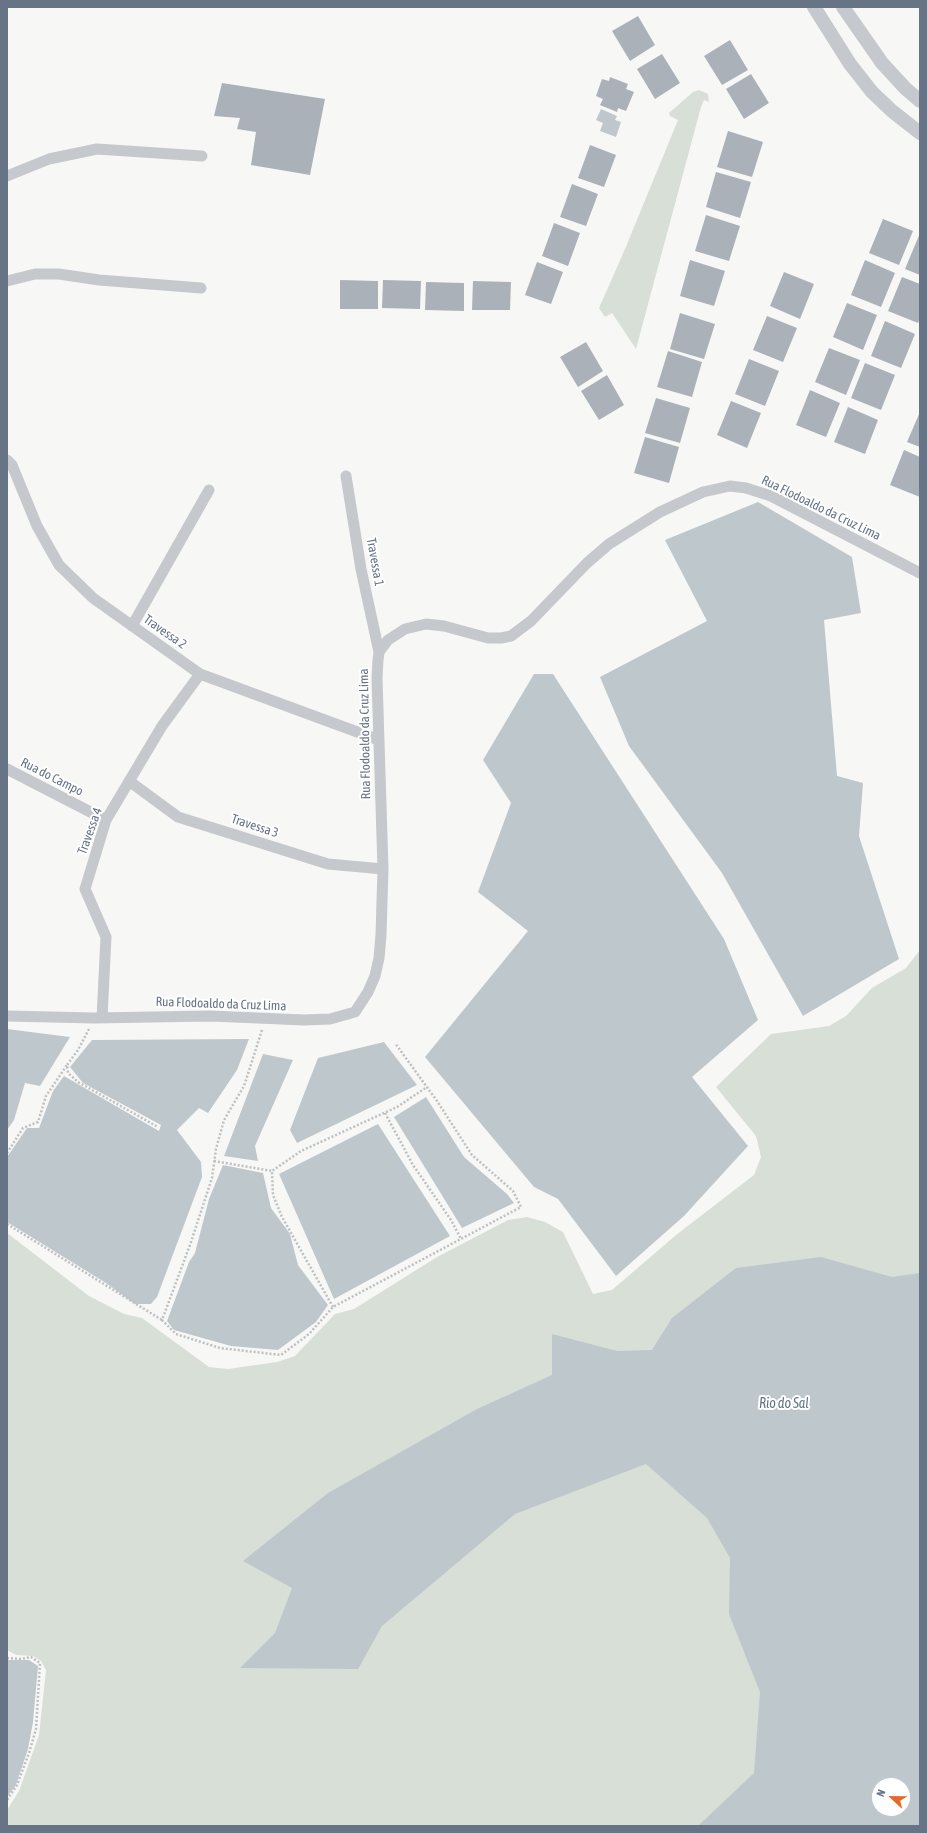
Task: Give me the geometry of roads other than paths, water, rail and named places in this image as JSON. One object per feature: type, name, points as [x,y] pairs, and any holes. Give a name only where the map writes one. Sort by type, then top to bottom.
[{"type":"street","points":[[814,7],[850,64],[872,92],[892,112],[920,133]]},
{"type":"street","points":[[843,7],[882,63],[904,88],[920,101]]},
{"type":"street","points":[[7,176],[49,159],[97,150],[202,156]]},
{"type":"street","points":[[7,281],[35,274],[59,274],[106,281],[201,288]]},
{"type":"street","name":"Travessa 2","points":[[7,460],[12,465],[37,526],[59,565],[93,598],[200,674],[379,740]]},
{"type":"street","name":"Travessa 1","points":[[346,476],[362,576],[379,652]]},
{"type":"street","name":"Rua Flodoaldo da Cruz Lima","points":[[7,1016],[98,1018],[170,1016],[266,1020],[311,1020],[330,1019],[355,1012],[360,1006],[375,976],[379,958],[383,869],[376,678],[379,652],[388,640],[397,633],[418,624],[436,625],[488,638],[511,636],[531,621],[587,563],[609,544],[667,509],[704,492],[730,486],[746,488],[766,494],[920,573]]},
{"type":"street","points":[[132,626],[209,490]]},
{"type":"street","name":"Travessa 4","points":[[98,1018],[106,937],[85,889],[106,820],[162,726],[200,674]]},
{"type":"street","name":"Rua do Campo","points":[[7,769],[106,820]]},
{"type":"street","name":"Travessa 3","points":[[129,781],[178,817],[328,864],[383,869]]},
{"type":"water","points":[[601,109],[617,116],[615,120],[621,122],[616,137],[600,131],[603,123],[596,120]]},
{"type":"water","points":[[758,502],[852,557],[861,613],[824,620],[837,776],[863,783],[859,836],[899,959],[803,1016],[722,873],[629,746],[600,677],[707,621],[665,540]]},
{"type":"water","points":[[534,674],[553,674],[724,939],[758,1020],[692,1077],[748,1146],[684,1216],[616,1276],[558,1199],[534,1187],[425,1057],[528,931],[478,892],[511,803],[483,760]]},
{"type":"water","points":[[7,1029],[70,1037],[40,1086],[25,1083],[14,1120],[7,1130]]},
{"type":"water","points":[[249,1039],[237,1070],[208,1113],[199,1108],[177,1130],[201,1162],[202,1177],[157,1297],[151,1304],[135,1304],[106,1283],[7,1222],[7,1157],[27,1128],[39,1128],[53,1091],[64,1076],[159,1131],[161,1125],[83,1083],[70,1067],[92,1040]]},
{"type":"water","points":[[384,1042],[417,1085],[297,1143],[290,1130],[318,1058]]},
{"type":"water","points":[[263,1054],[293,1060],[255,1146],[258,1161],[224,1156]]},
{"type":"water","points":[[426,1097],[464,1157],[507,1194],[514,1203],[462,1228],[394,1117]]},
{"type":"water","points":[[378,1124],[450,1236],[334,1299],[279,1174]]},
{"type":"water","points":[[223,1165],[263,1173],[271,1208],[290,1234],[298,1265],[328,1305],[316,1322],[278,1350],[231,1346],[174,1330],[167,1321],[189,1262],[195,1253],[209,1199]]},
{"type":"water","name":"Rio do Sal","points":[[821,1257],[892,1277],[920,1273],[920,1826],[698,1826],[754,1773],[760,1692],[729,1614],[730,1558],[707,1518],[646,1464],[515,1514],[382,1626],[358,1669],[240,1668],[275,1633],[292,1588],[243,1561],[328,1493],[477,1409],[552,1375],[552,1334],[617,1351],[652,1350],[672,1318],[736,1268]]},
{"type":"water","points":[[7,1660],[29,1660],[38,1666],[33,1722],[28,1749],[16,1785],[7,1797]]}]
